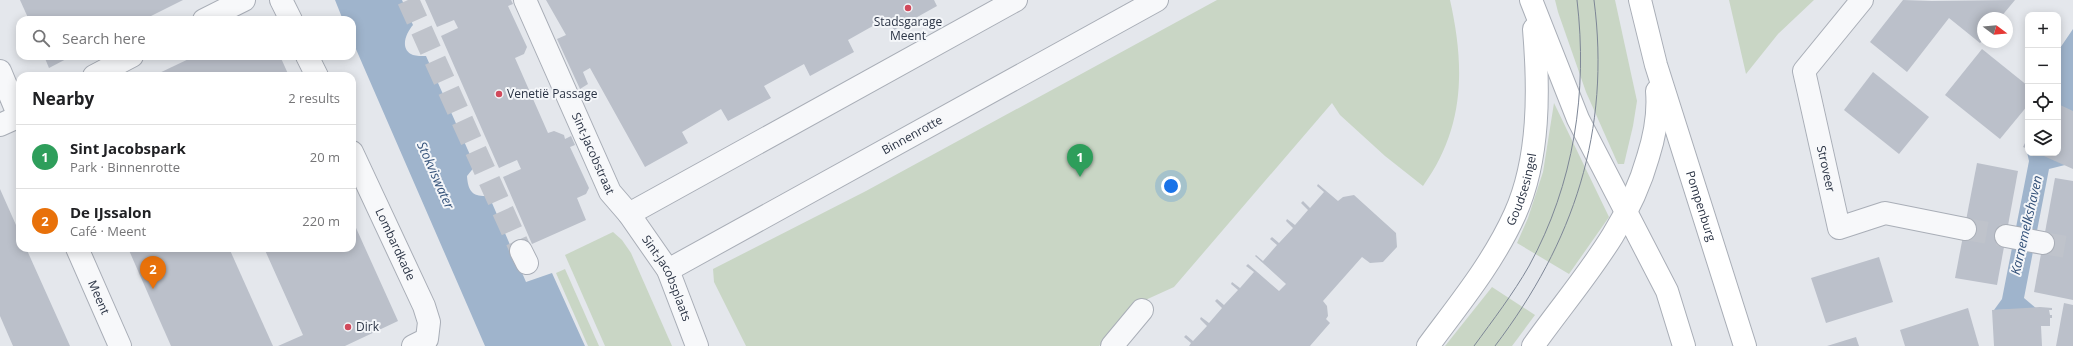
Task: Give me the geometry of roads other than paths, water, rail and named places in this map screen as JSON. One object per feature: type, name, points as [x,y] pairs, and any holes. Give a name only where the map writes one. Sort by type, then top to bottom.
[{"type":"main road","name":"Pompenburg","points":[[1640,0],[1656,65],[1745,346]]},
{"type":"main road","points":[[1532,4],[1578,119],[1667,291],[1684,346]]},
{"type":"main road","name":"Goudsesingel","points":[[1428,346],[1483,271],[1496,250],[1515,215],[1525,185],[1536,113],[1536,57],[1532,4]]},
{"type":"main road","name":"Pompenburg","points":[[1627,213],[1643,175],[1654,138],[1658,108],[1656,65]]},
{"type":"main road","points":[[1533,346],[1594,264],[1627,213]]},
{"type":"street","points":[[212,16],[244,0]]},
{"type":"street","points":[[281,0],[289,16]]},
{"type":"street","name":"Sint-Jacobstraat","points":[[525,0],[610,192],[630,214]]},
{"type":"street","points":[[630,214],[1016,0]]},
{"type":"street","name":"Binnenrotte","points":[[668,270],[1157,0]]},
{"type":"street","name":"Stroveer","points":[[1862,0],[1804,71],[1839,228],[1885,213],[1965,229]]},
{"type":"street","points":[[102,72],[124,60]]},
{"type":"street","points":[[310,60],[315,72]]},
{"type":"street","points":[[0,71],[15,119]]},
{"type":"street","name":"Lombardkade","points":[[356,161],[424,306],[429,322],[420,343]]},
{"type":"street","name":"Sint-Jacobsplaats","points":[[630,214],[668,270],[697,346]]},
{"type":"street","points":[[2006,236],[2043,243]]},
{"type":"street","name":"Meent","points":[[79,252],[120,346]]},
{"type":"street","points":[[1112,346],[1142,310]]},
{"type":"water","name":"Stokviswater","points":[[335,0],[402,0],[413,25],[406,36],[406,49],[413,55],[426,56],[475,166],[467,176],[470,190],[479,196],[489,196],[526,282],[552,273],[585,346],[485,346],[356,49],[356,16],[341,16]]},
{"type":"water","name":"Karnemelkshaven","points":[[2073,29],[2073,148],[2065,165],[2049,169],[2024,298],[2037,309],[1994,310],[2002,299],[2029,161],[2028,156],[2061,156],[2061,47]]},
{"type":"tunnel","points":[[408,0],[521,251]]},
{"type":"tunnel","points":[[1965,229],[2006,236]]},
{"type":"tunnel","points":[[2043,243],[2073,248]]},
{"type":"tram line","points":[[1474,346],[1510,297],[1529,266],[1557,203],[1567,170],[1579,103],[1580,34],[1577,0]]},
{"type":"tram line","points":[[1495,346],[1523,307],[1546,266],[1566,225],[1580,183],[1591,140],[1597,95],[1598,48],[1594,0]]},
{"type":"place","name":"Stadsgarage Meent","points":[[908,8]]},
{"type":"place","name":"Venetië Passage","points":[[499,94]]},
{"type":"place","name":"Sint Jacobspark","points":[[1080,177]]},
{"type":"place","name":"De IJssalon","points":[[153,289]]},
{"type":"place","name":"Dirk","points":[[348,327]]}]
